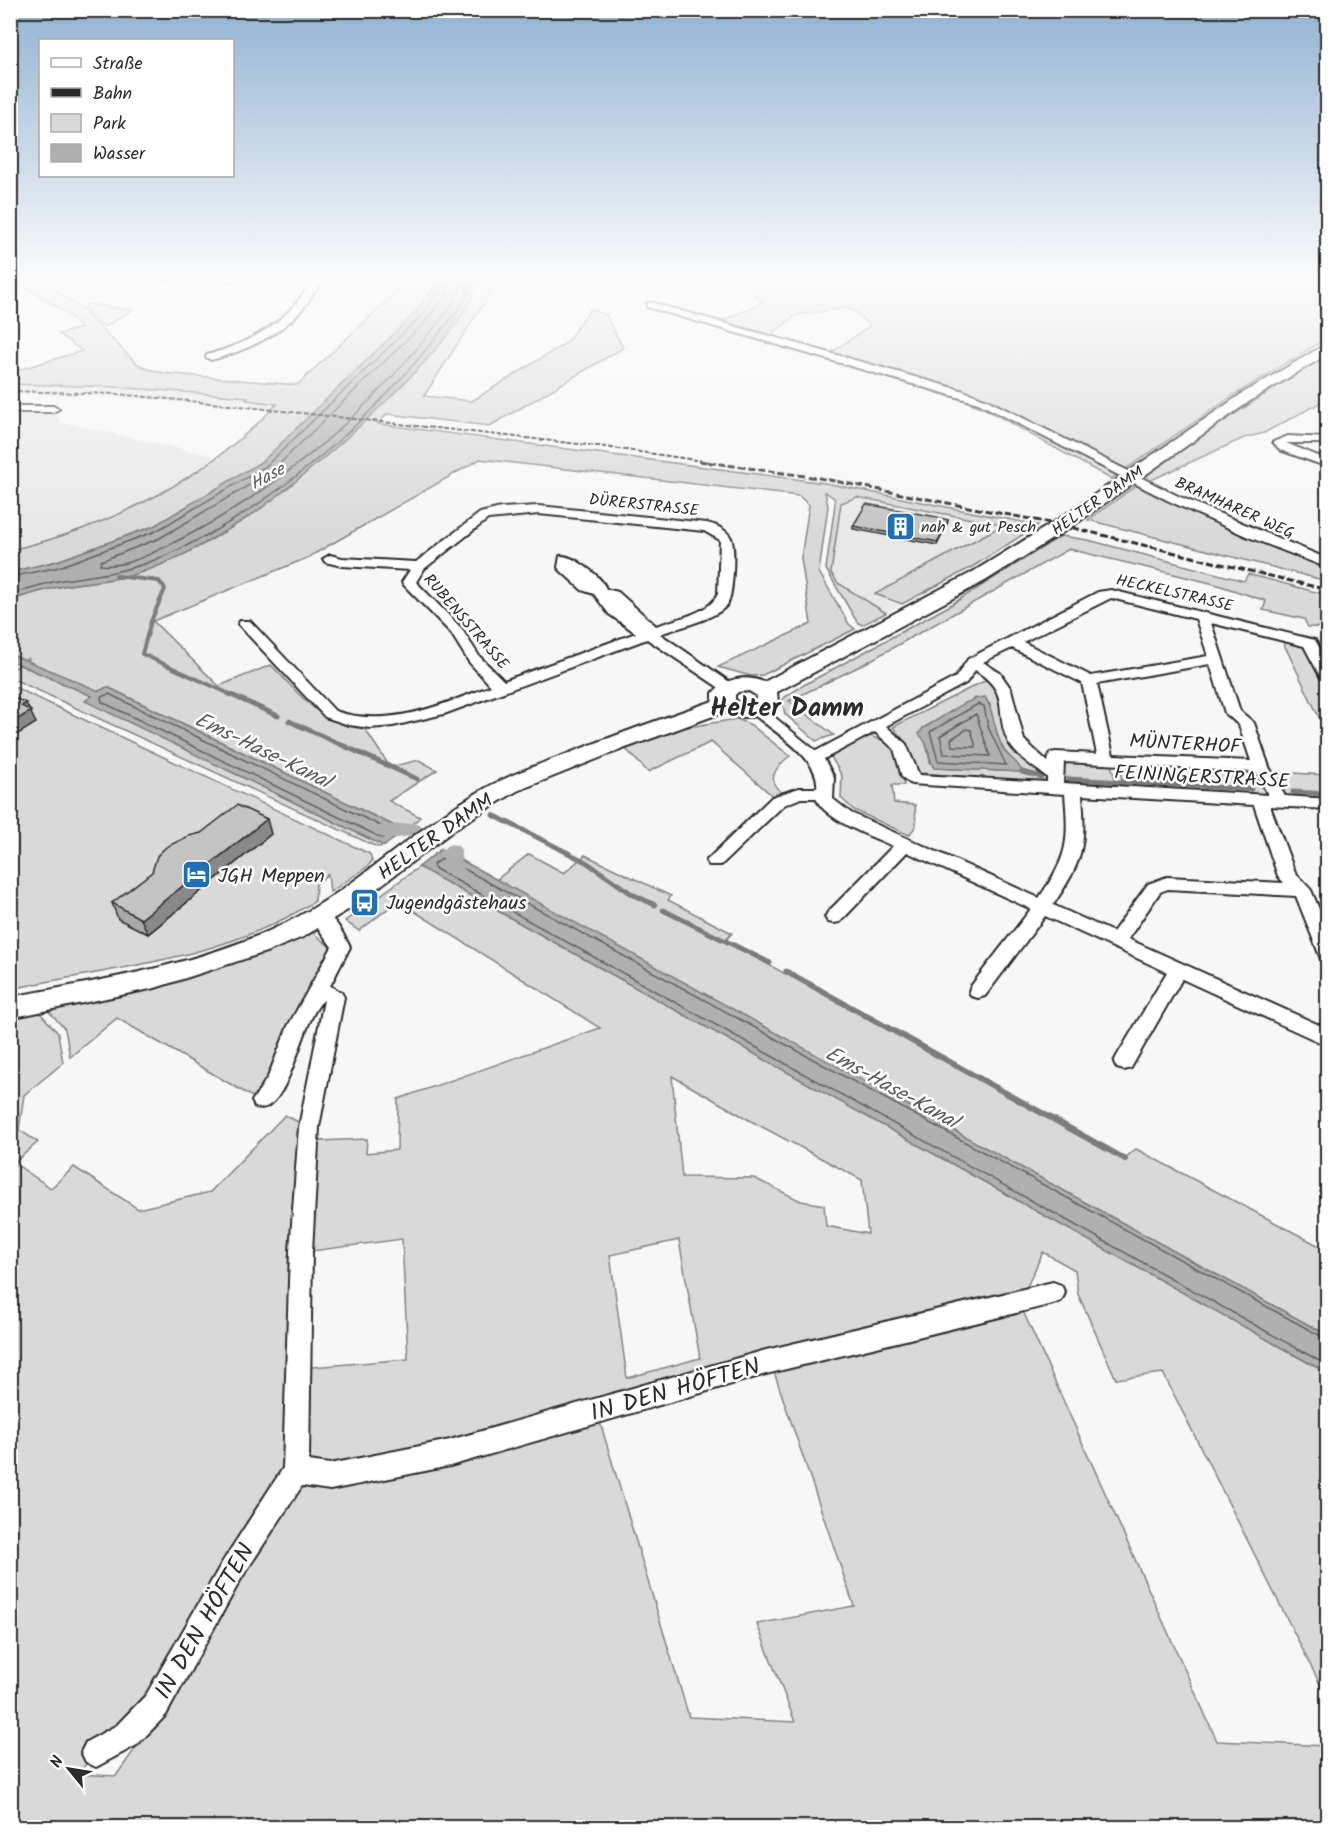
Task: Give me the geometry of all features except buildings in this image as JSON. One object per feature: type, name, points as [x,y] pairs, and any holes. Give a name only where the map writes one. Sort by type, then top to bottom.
[{"type":"street","name":"BRAMHARER WEG","points":[[853,364],[988,403],[1130,477],[1210,515],[1328,564]]},
{"type":"street","name":"HELTER DAMM","points":[[761,700],[978,577],[1050,533],[1248,396],[1301,364]]},
{"type":"street","points":[[10,410],[53,409]]},
{"type":"street","points":[[1322,440],[1288,439],[1279,442],[1284,448],[1328,464]]},
{"type":"street","name":"DÜRERSTRASSE","points":[[484,516],[501,512],[539,510],[707,527],[720,533],[726,540],[725,594],[721,603],[710,611],[650,634]]},
{"type":"street","name":"RUBENSSTRASSE","points":[[484,516],[419,566],[409,582],[456,632],[474,659],[501,687],[650,634]]},
{"type":"street","name":"RUBENSSTRASSE","points":[[330,559],[342,562],[419,566]]},
{"type":"street","points":[[600,591],[602,600],[636,629],[650,634],[727,696],[739,711],[761,700],[825,773],[825,801],[835,811],[904,845],[1328,1038]]},
{"type":"street","name":"HECKELSTRASSE","points":[[814,758],[961,680],[974,662],[1103,595],[1111,594],[1310,643],[1328,678]]},
{"type":"street","name":"MÜNTERHOF","points":[[1202,616],[1233,713],[1246,723],[1261,767],[1279,801]]},
{"type":"street","points":[[245,624],[330,714],[346,721],[395,722],[460,703],[501,687]]},
{"type":"street","points":[[1012,642],[1089,681],[1215,659]]},
{"type":"street","points":[[974,662],[995,676],[1004,689],[1010,704],[1012,729],[1016,741],[1054,781]]},
{"type":"street","name":"MÜNTERHOF","points":[[1089,681],[1106,760]]},
{"type":"street","name":"HELTER DAMM","points":[[10,1008],[141,981],[220,961],[319,917],[356,893],[442,826],[477,802],[505,788],[727,696]]},
{"type":"street","name":"FEININGERSTRASSE","points":[[876,726],[901,745],[908,762],[910,777],[917,780],[1054,781],[1073,789],[1328,804]]},
{"type":"street","name":"MÜNTERHOF","points":[[1054,781],[1056,757],[1261,767]]},
{"type":"street","points":[[978,991],[1042,906],[1071,861],[1076,841],[1073,789]]},
{"type":"street","points":[[715,861],[778,801],[799,793],[824,793]]},
{"type":"street","points":[[1260,800],[1287,876],[1302,890],[1328,954]]},
{"type":"street","points":[[834,917],[904,845]]},
{"type":"street","points":[[1117,940],[1154,888],[1167,883],[1184,882],[1302,890]]},
{"type":"street","points":[[262,1101],[276,1086],[298,1025],[333,969],[341,948],[333,932],[319,917]]},
{"type":"street","points":[[1124,1062],[1179,969]]},
{"type":"street","points":[[296,1472],[301,1251],[309,1127],[334,997],[320,989]]},
{"type":"street","name":"IN DEN HÖFTEN","points":[[96,1752],[127,1735],[156,1705],[232,1570],[296,1472],[330,1477],[450,1453],[766,1362],[1053,1293]]},
{"type":"shaded area","points":[[11,384],[165,390],[249,397],[246,400],[278,403],[271,410],[114,397],[11,394]]},
{"type":"shaded area","points":[[10,409],[53,409],[60,422],[219,457],[154,497],[101,524],[11,550]]},
{"type":"shaded area","points":[[857,497],[1004,525],[875,593],[893,603],[902,604],[886,613],[838,583],[831,573],[841,503]]},
{"type":"green space","points":[[39,364],[138,364],[163,373],[297,385],[320,364],[363,364],[263,461],[154,526],[57,561],[11,572],[10,550],[84,528],[155,497],[220,455],[277,404],[246,400],[248,397],[114,387],[11,384],[11,372]]},
{"type":"green space","points":[[423,364],[445,364],[424,396],[472,401],[532,364],[596,364],[490,426],[387,414],[378,424],[825,483],[1038,525],[972,567],[902,604],[875,594],[1003,525],[857,497],[841,503],[831,573],[838,583],[886,613],[862,625],[857,622],[826,569],[835,504],[834,498],[825,492],[828,506],[819,572],[849,624],[855,629],[763,675],[751,676],[718,667],[811,624],[801,558],[809,505],[799,496],[480,459],[307,558],[153,621],[219,686],[271,665],[302,697],[323,714],[349,726],[365,729],[390,767],[419,760],[437,770],[389,801],[420,817],[405,831],[108,687],[100,692],[26,661],[28,658],[24,660],[11,654],[11,600],[57,587],[130,576],[181,556],[209,541],[271,501],[303,475],[342,442]]},
{"type":"green space","points":[[842,364],[1285,364],[1237,393],[1111,479],[985,409],[963,400]]},
{"type":"green space","points":[[1312,364],[1327,364],[1327,399],[1264,433],[1244,438],[1149,481],[1146,472]]},
{"type":"green space","points":[[1137,485],[1327,568],[1327,581],[1088,520]]},
{"type":"green space","points":[[1061,536],[1088,540],[1244,581],[1248,574],[1327,595],[1327,628],[1308,627],[1304,619],[1263,610],[1266,601],[1215,584],[1069,549],[862,665],[789,701],[834,735],[816,741],[785,714],[782,701],[802,686],[949,606]]},
{"type":"green space","points":[[1282,640],[1304,645],[1327,691],[1327,734]]},
{"type":"green space","points":[[20,665],[93,696],[86,701],[384,846],[377,847],[11,678],[10,670]]},
{"type":"green space","points":[[992,677],[1001,690],[1007,729],[1046,773],[1047,782],[920,773],[915,769],[905,742],[893,727]],"holes":[[[976,698],[990,704],[992,723],[997,737],[1022,772],[935,768],[930,762],[923,728]]]},
{"type":"green space","points":[[10,685],[370,854],[372,861],[367,867],[330,892],[328,874],[316,884],[315,901],[280,921],[244,937],[168,959],[11,989]]},
{"type":"green space","points":[[737,719],[751,725],[790,756],[776,770],[773,780],[779,790],[785,794],[776,799],[711,742],[648,772],[625,748],[682,728]]},
{"type":"green space","points":[[869,736],[892,743],[902,767],[904,785],[892,785],[894,803],[915,805],[916,826],[909,835],[854,810],[841,798],[842,776],[830,755]]},
{"type":"green space","points":[[1062,762],[1111,764],[1117,788],[1060,785]]},
{"type":"green space","points":[[1265,763],[1268,763],[1273,772],[1327,775],[1327,800],[1286,797],[1282,794]]},
{"type":"green space","points":[[1118,765],[1252,771],[1261,775],[1269,794],[1124,788]]},
{"type":"green space","points":[[529,854],[564,873],[585,855],[671,896],[668,900],[732,933],[725,941],[1125,1158],[1136,1149],[1327,1250],[1327,1335],[496,880]]},
{"type":"green space","points":[[419,867],[1327,1373],[1327,1698],[1163,1373],[1116,1379],[1078,1294],[1075,1270],[1043,1252],[1024,1293],[600,1422],[689,1717],[795,1722],[757,1624],[854,1606],[774,1372],[1022,1309],[1217,1741],[1327,1746],[1327,1827],[11,1827],[10,1011],[34,1006],[58,1033],[63,1063],[24,1095],[19,1130],[38,1142],[14,1163],[51,1188],[74,1167],[138,1209],[210,1192],[285,1115],[302,1124],[294,1185],[289,1369],[408,1359],[402,1239],[312,1251],[313,1184],[319,1141],[367,1139],[366,1153],[397,1150],[398,1099],[600,1028],[398,901],[359,931],[345,921]],"holes":[[[672,1076],[862,1180],[868,1234],[826,1226],[824,1205],[801,1201],[754,1178],[682,1177]],[[679,1240],[700,1358],[627,1378],[610,1255]],[[146,1700],[168,1702],[116,1776],[77,1774]]]},
{"type":"green space","points":[[311,931],[329,946],[332,953],[268,1087],[256,1099],[117,1018],[70,1057],[65,1029],[43,1005],[146,986],[214,969],[279,946]]},
{"type":"water","name":"Hase","points":[[363,364],[423,364],[381,406],[303,475],[271,501],[209,541],[181,556],[139,573],[121,578],[57,587],[11,600],[11,572],[57,561],[154,526],[263,461]]},
{"type":"water","points":[[11,654],[99,691],[107,687],[405,831],[384,846],[85,701],[92,696],[11,661]]},
{"type":"water","points":[[985,697],[1001,744],[1006,753],[1019,765],[1022,772],[934,768],[925,742],[919,734],[923,728],[969,701]]},
{"type":"water","points":[[441,849],[1327,1335],[1327,1373],[419,867]]},
{"type":"waterway","points":[[116,576],[159,581],[165,589],[151,621],[142,654],[232,695]]},
{"type":"waterway","points":[[229,694],[278,716]]},
{"type":"waterway","points":[[289,721],[417,779]]},
{"type":"waterway","points":[[1022,772],[1042,777]]},
{"type":"waterway","points":[[1069,779],[1251,789]]},
{"type":"waterway","points":[[1293,792],[1328,794]]},
{"type":"waterway","points":[[493,815],[586,862],[632,894],[655,905]]},
{"type":"waterway","name":"Ems-Hase-Kanal","points":[[380,831],[384,833],[414,829]]},
{"type":"waterway","name":"Ems-Hase-Kanal","points":[[452,850],[452,869],[460,873]]},
{"type":"waterway","points":[[663,910],[770,963]]},
{"type":"waterway","points":[[786,971],[821,990]]},
{"type":"waterway","points":[[818,989],[1125,1159]]},
{"type":"railway","points":[[10,391],[117,394],[220,404],[606,447],[710,462]]},
{"type":"railway","points":[[699,461],[819,478],[1061,525],[1328,590]]},
{"type":"place","name":"nah & gut Pesch","points":[[900,526]]},
{"type":"place","name":"JGH Meppen","points":[[197,875]]},
{"type":"place","name":"Jugendgästehaus","points":[[365,902]]},
{"type":"district","name":"Helter Damm","points":[[787,707]]}]
